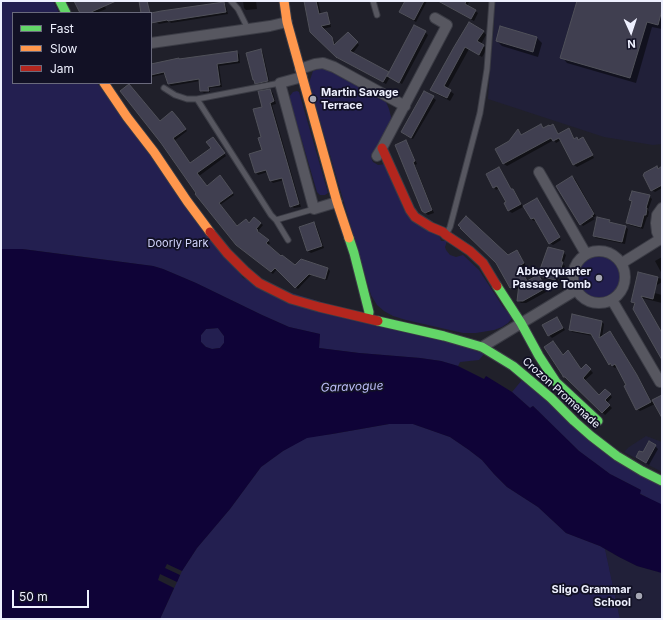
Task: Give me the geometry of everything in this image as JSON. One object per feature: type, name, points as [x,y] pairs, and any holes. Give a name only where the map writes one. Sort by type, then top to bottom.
[{"type":"street","points":[[60,1],[66,12]]},
{"type":"street","points":[[105,84],[208,230],[227,253],[258,283],[291,299],[368,318],[369,312],[354,253],[337,202],[301,73],[287,22],[284,1]]},
{"type":"street","points":[[435,18],[447,25],[380,152],[415,217],[431,227],[444,232],[447,236],[470,251],[483,263],[521,323],[538,356],[556,382],[598,421]]},
{"type":"street","points":[[152,43],[270,26],[287,22]]},
{"type":"street","points":[[337,202],[314,209],[280,83],[301,73],[315,64],[323,63],[334,67],[404,106]]},
{"type":"street","points":[[539,172],[586,254]]},
{"type":"street","points":[[622,263],[661,239],[657,232],[656,223],[657,215],[662,208]]},
{"type":"street","points":[[597,250],[607,252],[615,256],[622,263],[626,281],[622,291],[612,300],[601,304],[591,303],[583,298],[576,290],[572,279],[574,269],[577,262],[586,254],[597,250]]},
{"type":"street","points":[[482,347],[576,290]]},
{"type":"street","points":[[612,300],[660,382],[662,380]]},
{"type":"street","name":"Crozon Promenade","points":[[368,318],[444,336],[482,347],[513,366],[551,398],[591,436],[617,456],[662,481]]},
{"type":"lane","points":[[231,1],[238,9],[248,29]]},
{"type":"lane","points":[[373,1],[377,15]]},
{"type":"lane","points":[[447,236],[480,113],[487,69],[492,1]]},
{"type":"lane","points":[[164,88],[175,96],[187,99],[197,99],[280,83]]},
{"type":"lane","points":[[197,99],[288,240]]},
{"type":"lane","points":[[276,220],[314,209]]},
{"type":"shaded area","points":[[494,1],[662,1],[662,144],[653,145],[604,137],[488,99],[494,25]]},
{"type":"shaded area","points":[[646,436],[662,442],[662,472],[624,452]]},
{"type":"shaded area","name":"Sligo Grammar School","points":[[605,549],[637,566],[662,573],[662,619],[620,619]]},
{"type":"green space","name":"Doorly Park","points":[[1,1],[53,1],[58,12],[12,12],[12,84],[98,84],[243,278],[455,343],[484,354],[479,360],[460,362],[458,366],[441,361],[420,358],[319,348],[320,334],[289,327],[163,269],[153,266],[22,249],[1,249]]},
{"type":"green space","points":[[322,68],[332,71],[386,102],[391,117],[390,124],[371,157],[373,162],[378,165],[387,164],[404,210],[439,234],[441,241],[447,241],[445,247],[450,255],[456,257],[463,255],[479,270],[503,307],[513,317],[508,323],[494,330],[476,333],[463,333],[393,316],[377,305],[371,295],[309,83],[313,71]]},
{"type":"green space","points":[[293,92],[299,92],[328,193],[325,195],[320,195],[317,192],[289,97]]},
{"type":"green space","points":[[595,255],[603,255],[615,261],[621,273],[621,281],[615,293],[603,299],[595,299],[583,293],[577,281],[577,273],[583,261]]},
{"type":"green space","points":[[218,328],[224,336],[224,343],[220,348],[212,349],[206,347],[201,342],[201,335],[206,329]]},
{"type":"green space","points":[[522,380],[662,487],[661,505],[639,493],[641,490],[610,474],[579,451],[533,406],[530,408],[512,392]]},
{"type":"green space","points":[[389,424],[413,424],[450,437],[482,460],[507,487],[538,507],[566,533],[605,549],[620,619],[160,619],[182,571],[197,548],[230,509],[261,467],[283,451],[307,437]]},
{"type":"water","name":"Garavogue","points":[[1,249],[22,249],[153,266],[196,283],[289,327],[320,334],[319,348],[441,361],[458,366],[484,379],[486,376],[512,392],[530,408],[533,406],[579,451],[610,474],[641,490],[640,494],[661,504],[662,503],[662,573],[637,566],[600,546],[566,533],[538,507],[507,487],[482,460],[450,437],[413,424],[389,424],[307,438],[283,451],[261,467],[230,509],[197,548],[182,571],[167,564],[165,568],[180,575],[177,582],[160,574],[158,580],[174,588],[160,619],[1,619]],"holes":[[[218,328],[224,336],[224,343],[220,348],[212,349],[206,347],[201,342],[201,335],[206,329]]]},
{"type":"building","points":[[74,1],[116,1],[91,12],[80,12]]},
{"type":"building","points":[[139,1],[147,1],[150,12],[141,12]]},
{"type":"building","points":[[304,1],[316,1],[319,14],[327,12],[330,24],[321,26],[332,37],[334,45],[348,32],[358,42],[350,51],[389,72],[383,82],[336,57],[337,58],[310,32]]},
{"type":"building","points":[[405,1],[424,1],[414,20],[399,12]]},
{"type":"building","points":[[438,1],[466,1],[465,4],[476,10],[471,19]]},
{"type":"building","points":[[577,1],[662,1],[662,10],[658,25],[647,22],[630,78],[560,58]]},
{"type":"building","points":[[224,2],[226,12],[152,23],[152,13]]},
{"type":"building","points":[[469,22],[484,31],[477,41],[484,45],[479,55],[465,47],[444,86],[451,90],[447,98],[430,90]]},
{"type":"building","points":[[414,25],[426,31],[399,83],[387,76]]},
{"type":"building","points":[[500,26],[537,37],[533,52],[496,41]]},
{"type":"building","points":[[261,49],[268,81],[255,84],[246,53]]},
{"type":"building","points":[[237,51],[238,61],[217,64],[220,85],[208,87],[209,91],[200,91],[199,79],[168,84],[164,72],[152,75],[152,64]]},
{"type":"building","points":[[129,84],[160,121],[172,111],[178,118],[186,129],[173,138],[190,163],[211,148],[206,142],[213,137],[225,153],[197,173],[207,186],[220,175],[233,193],[219,203],[237,226],[246,219],[249,223],[254,217],[261,223],[256,229],[258,230],[257,231],[269,240],[266,243],[281,256],[282,255],[295,265],[301,259],[328,268],[325,279],[309,274],[295,288],[275,268],[271,272],[236,245],[195,194],[196,193],[161,143],[120,91]]},
{"type":"building","points":[[270,89],[274,101],[270,103],[299,204],[290,207],[282,178],[270,181],[266,170],[255,173],[249,154],[262,150],[258,138],[261,137],[253,109],[262,107],[258,91]]},
{"type":"building","points":[[424,91],[434,96],[411,138],[401,132]]},
{"type":"building","points":[[541,124],[543,128],[553,124],[558,134],[569,128],[574,139],[577,137],[578,140],[583,137],[593,155],[573,165],[559,138],[553,141],[551,138],[503,164],[495,149],[509,141],[518,129],[521,135]]},
{"type":"building","points":[[406,140],[432,210],[425,213],[422,211],[395,145]]},
{"type":"building","points":[[657,166],[658,169],[662,166],[662,185],[651,191],[643,175]]},
{"type":"building","points":[[499,167],[521,204],[508,211],[504,203],[506,202],[497,186],[493,188],[486,174]]},
{"type":"building","points":[[572,176],[594,214],[580,225],[556,186]]},
{"type":"building","points":[[632,191],[650,195],[646,208],[646,215],[644,215],[641,227],[626,223],[632,201],[629,200]]},
{"type":"building","points":[[537,198],[560,237],[549,244],[534,218],[531,219],[523,206]]},
{"type":"building","points":[[466,216],[508,255],[517,250],[524,263],[519,266],[527,281],[538,275],[548,247],[564,251],[561,262],[563,262],[560,271],[558,270],[555,280],[539,276],[546,288],[523,301],[517,301],[519,284],[510,288],[496,263],[458,225]]},
{"type":"building","points":[[597,217],[610,220],[609,222],[626,226],[622,242],[593,236]]},
{"type":"building","points":[[314,222],[322,246],[307,251],[299,227]]},
{"type":"building","points":[[638,272],[658,277],[653,299],[641,296],[662,333],[662,360],[633,309],[635,303],[631,302]]},
{"type":"building","points":[[572,314],[602,321],[599,338],[610,331],[637,375],[651,402],[636,410],[624,386],[626,385],[615,364],[612,366],[610,363],[609,365],[591,334],[569,330]]},
{"type":"building","points":[[557,317],[563,328],[548,336],[542,325]]},
{"type":"building","points":[[553,341],[563,355],[568,350],[581,369],[586,364],[591,369],[583,378],[599,395],[605,389],[611,394],[605,400],[610,405],[602,413],[565,377],[563,377],[544,347]]},
{"type":"building","points":[[662,395],[662,418],[652,400]]},
{"type":"building","points":[[649,441],[656,445],[646,463],[636,457],[639,451],[643,452]]},
{"type":"traffic: fast","points":[[60,1],[66,12]]},
{"type":"traffic: fast","points":[[349,238],[369,312],[368,318]]},
{"type":"traffic: fast","points":[[497,286],[556,382],[598,421]]},
{"type":"traffic: fast","points":[[378,321],[444,336],[482,347],[513,366],[551,398],[591,436],[617,456],[662,481]]},
{"type":"traffic: slow","points":[[284,1],[287,22],[337,202],[349,238]]},
{"type":"traffic: slow","points":[[105,84],[210,232]]},
{"type":"traffic: jam","points":[[382,148],[410,210],[415,217],[431,227],[443,232],[470,251],[483,263],[497,286]]},
{"type":"traffic: jam","points":[[210,232],[227,253],[259,283],[291,299],[378,321]]},
{"type":"place","name":"Martin Savage Terrace","points":[[313,99]]},
{"type":"place","name":"Abbeyquarter Passage Tomb","points":[[599,278]]},
{"type":"place","name":"Sligo Grammar School","points":[[639,596]]}]
